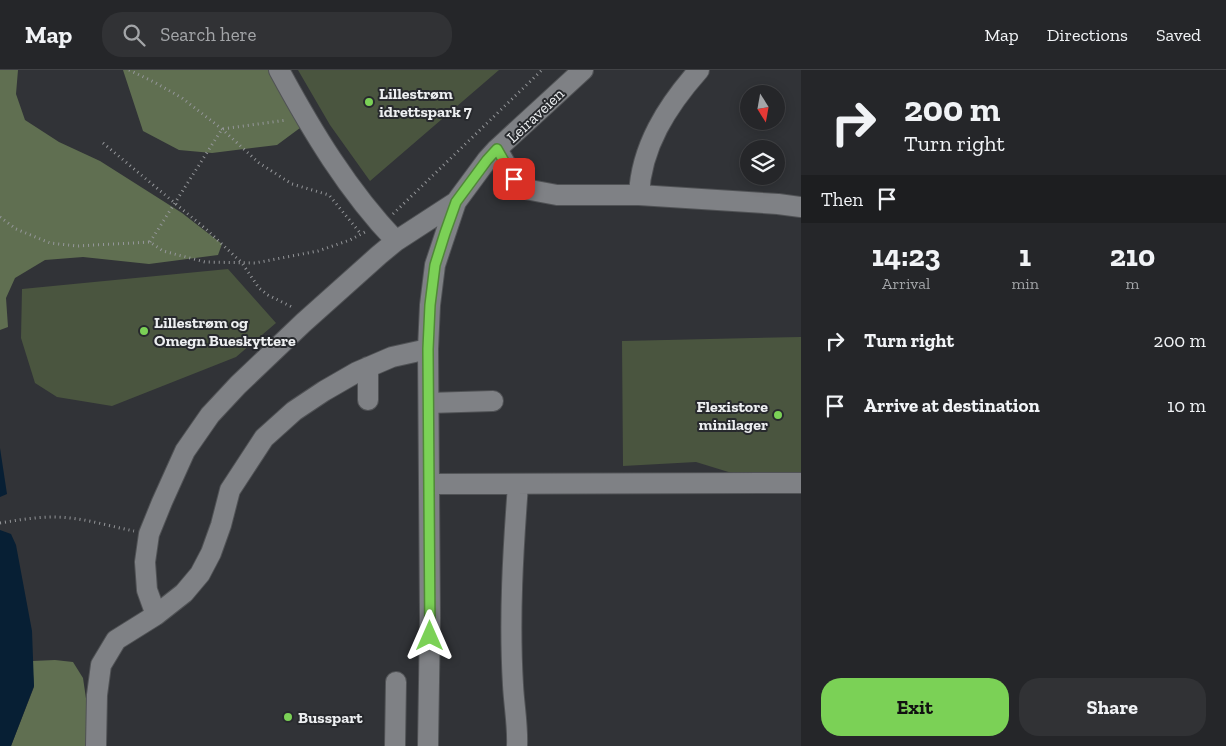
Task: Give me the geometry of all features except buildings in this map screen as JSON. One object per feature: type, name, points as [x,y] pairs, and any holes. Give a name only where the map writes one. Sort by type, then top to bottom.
[{"type":"street","points":[[279,70],[305,118],[331,159],[380,225],[396,241]]},
{"type":"street","name":"Leiraveien","points":[[428,746],[428,349],[430,305],[435,265],[456,202],[487,160],[583,70]]},
{"type":"street","points":[[639,195],[639,184],[653,136],[673,102],[699,70]]},
{"type":"street","points":[[497,149],[514,179],[525,189],[557,195],[639,195],[801,207]]},
{"type":"street","points":[[156,615],[147,590],[146,581],[145,562],[149,534],[185,451],[210,415],[238,385],[303,323],[396,241],[456,202]]},
{"type":"street","points":[[96,746],[97,695],[101,666],[116,640],[156,615],[184,593],[200,574],[211,553],[221,525],[230,490],[264,438],[294,411],[357,372],[392,357],[428,349]]},
{"type":"street","points":[[368,367],[368,400]]},
{"type":"street","points":[[429,403],[493,401]]},
{"type":"street","points":[[429,484],[801,483]]},
{"type":"street","points":[[517,746],[512,685],[512,608],[518,485]]},
{"type":"street","points":[[395,746],[396,682]]},
{"type":"path","points":[[0,216],[16,229],[50,243],[77,246],[150,242],[163,251],[205,262],[255,263],[318,251],[350,240],[360,234],[329,195],[292,184],[259,163],[222,129],[182,98],[129,70]]},
{"type":"path","points":[[380,225],[466,145],[542,70]]},
{"type":"path","points":[[222,129],[305,118]]},
{"type":"path","points":[[150,242],[176,204],[222,129]]},
{"type":"path","points":[[103,144],[208,230],[242,263],[259,288],[268,295],[297,310],[303,323]]},
{"type":"path","points":[[0,523],[55,517],[98,522],[149,534]]},
{"type":"green space","points":[[0,70],[18,70],[16,94],[25,120],[59,142],[100,161],[182,213],[222,244],[218,255],[149,264],[83,257],[45,260],[15,278],[6,298],[8,327],[0,330]]},
{"type":"green space","points":[[123,70],[275,70],[304,125],[277,145],[212,153],[179,150],[143,131]]},
{"type":"green space","points":[[298,70],[499,70],[370,181],[330,125]]},
{"type":"green space","name":"Lillestrøm og Omegn Bueskyttere","points":[[228,269],[276,323],[236,357],[112,406],[57,397],[35,383],[21,338],[22,289]]},
{"type":"green space","points":[[801,337],[801,476],[735,474],[696,462],[623,466],[622,341]]},
{"type":"green space","points":[[55,660],[73,662],[83,678],[93,746],[11,746],[34,687],[32,661]]},
{"type":"water","points":[[0,448],[7,494],[0,497]]},
{"type":"water","points":[[0,530],[11,534],[16,545],[32,631],[34,686],[11,746],[0,746]]},
{"type":"place","name":"Lillestrøm idrettspark 7","points":[[369,102]]},
{"type":"place","name":"Lillestrøm og Omegn Bueskyttere","points":[[144,331]]},
{"type":"place","name":"Flexistore minilager","points":[[778,415]]},
{"type":"place","name":"Busspart","points":[[288,717]]},
{"type":"route","points":[[430,636],[428,349],[430,305],[435,265],[456,202],[497,149],[514,179]]}]
